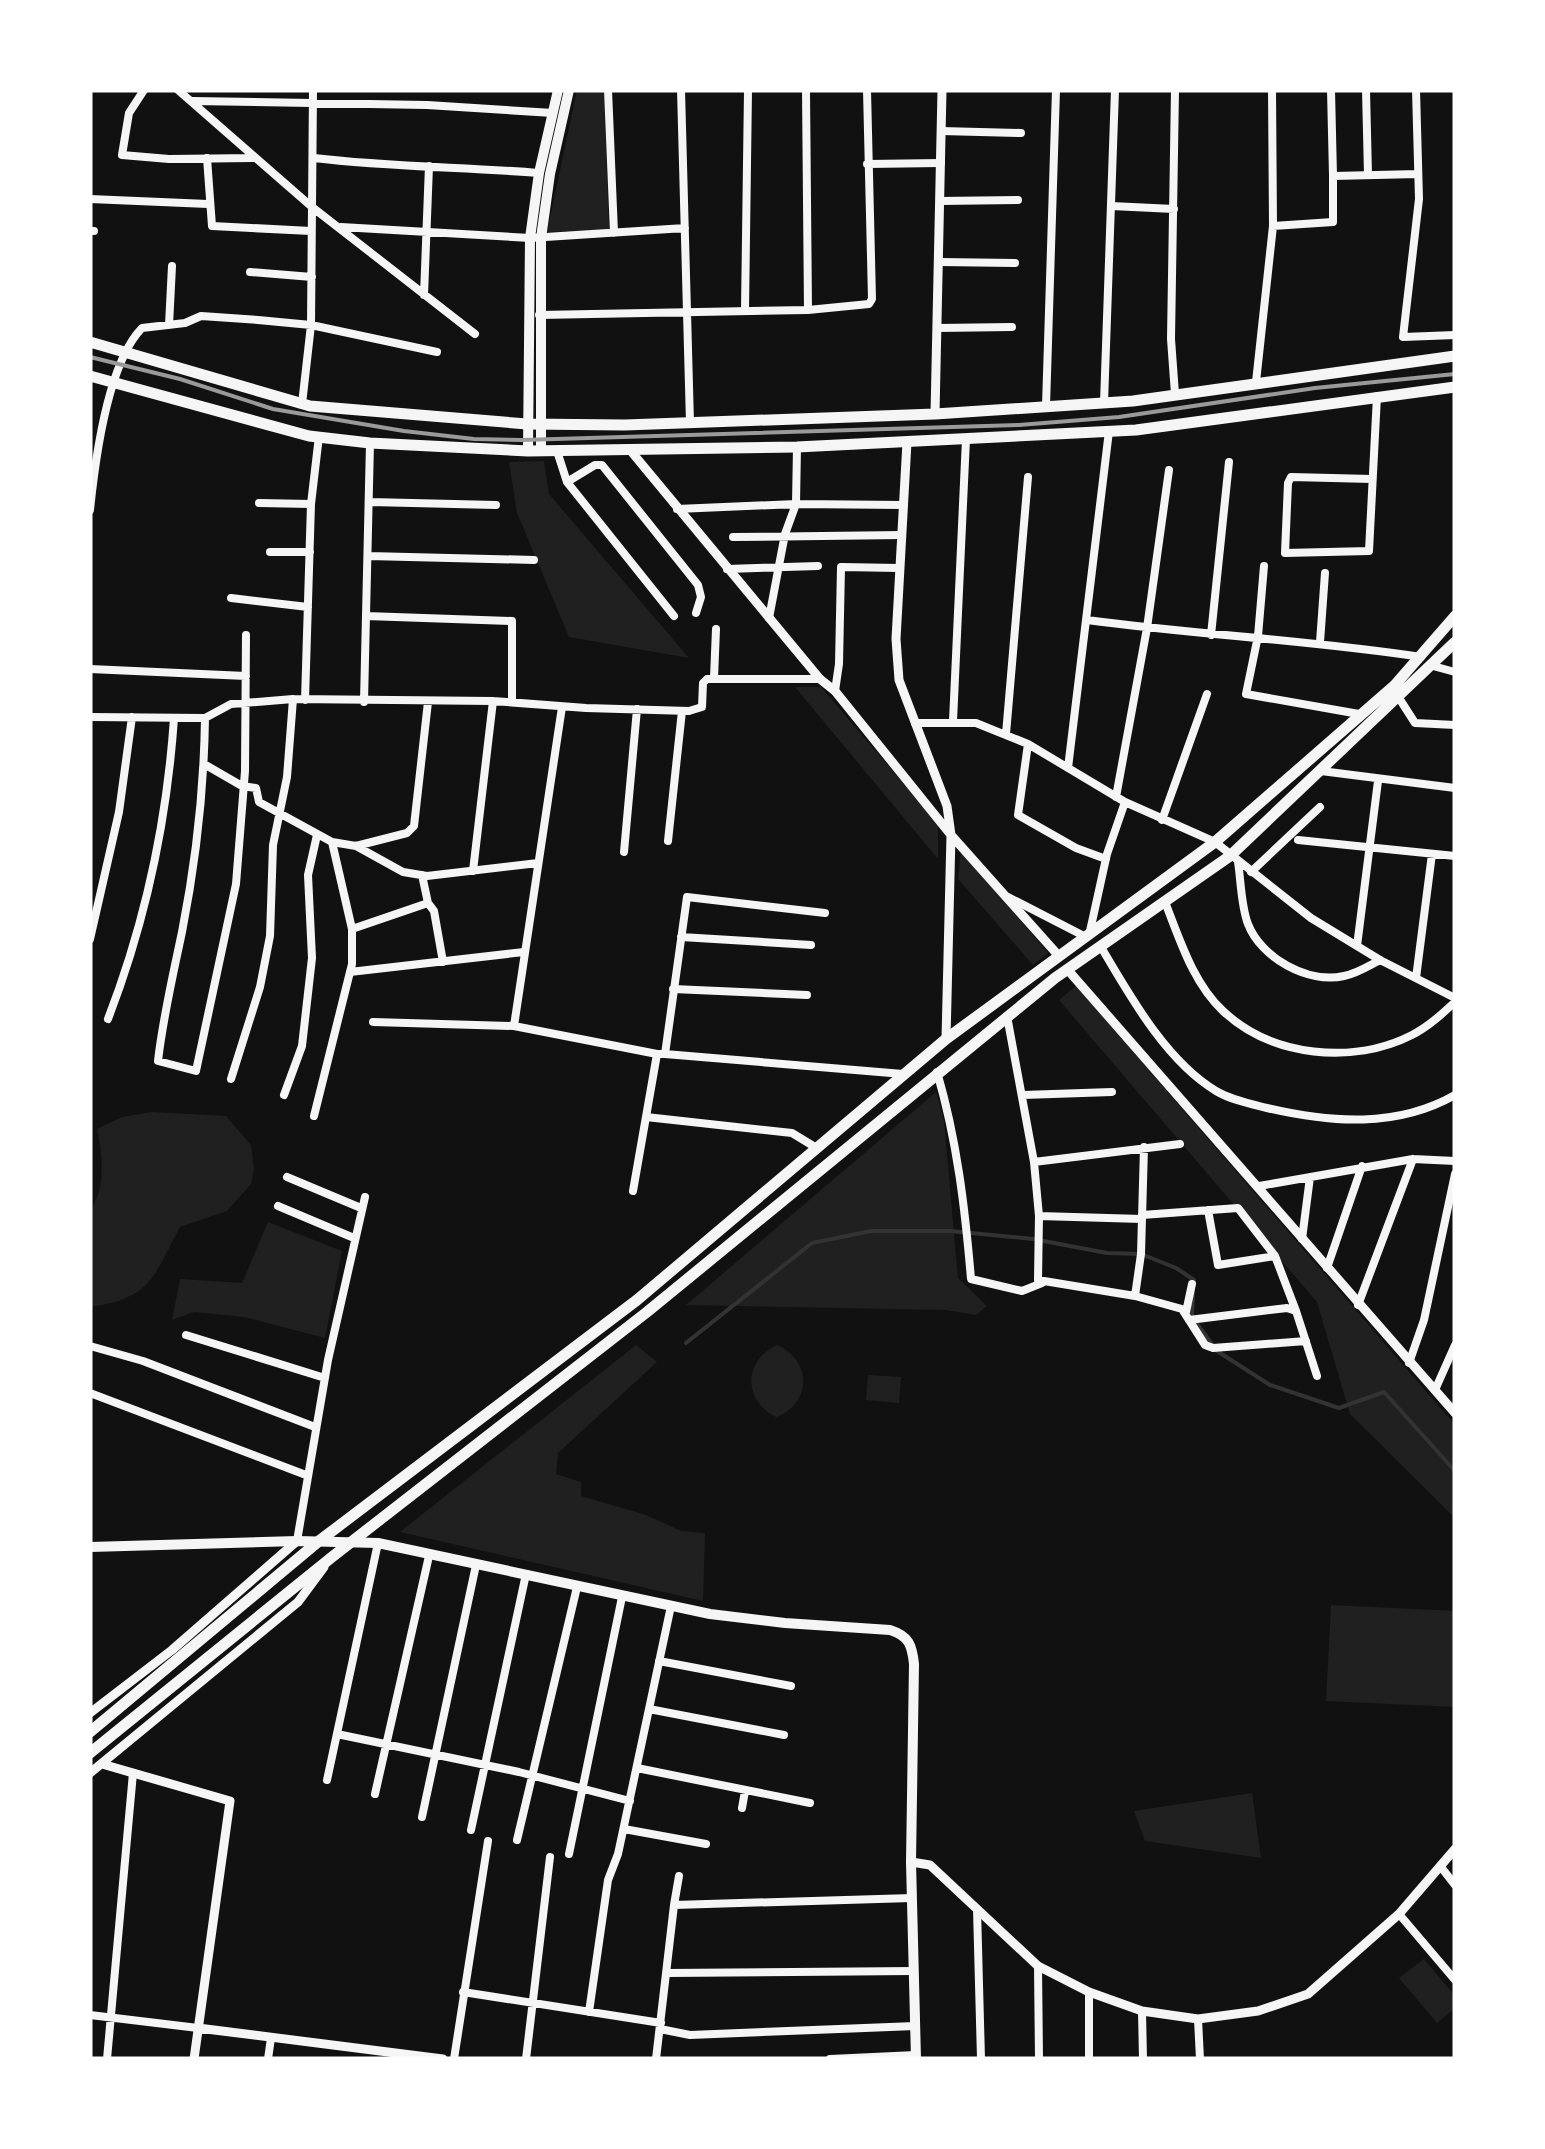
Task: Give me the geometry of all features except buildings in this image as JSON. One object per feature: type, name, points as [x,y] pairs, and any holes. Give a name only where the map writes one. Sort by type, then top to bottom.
[{"type":"main road","points":[[534,451],[539,173],[558,90]]},
{"type":"main road","points":[[534,424],[539,315],[535,238],[569,90]]},
{"type":"main road","points":[[90,342],[302,404],[534,424],[935,414],[1104,403],[1455,356]]},
{"type":"main road","points":[[90,376],[308,436],[534,451],[797,447],[1110,431],[1455,387]]},
{"type":"main road","points":[[90,1732],[318,1541],[637,1300],[903,1074],[1215,842],[1421,657],[1455,616]]},
{"type":"main road","points":[[90,1752],[332,1556],[648,1312],[1007,1016],[1067,970],[1234,859],[1455,642]]},
{"type":"main road","points":[[90,1547],[297,1541],[378,1543],[671,1606],[786,1623],[890,1630],[908,1640],[914,1664],[910,1862],[916,2057]]},
{"type":"street","points":[[144,90],[129,113],[122,154],[253,158]]},
{"type":"street","points":[[178,90],[312,207],[474,334]]},
{"type":"street","points":[[302,404],[311,326],[313,90]]},
{"type":"street","points":[[608,90],[614,232]]},
{"type":"street","points":[[681,90],[690,422]]},
{"type":"street","points":[[745,310],[748,90]]},
{"type":"street","points":[[806,90],[808,310]]},
{"type":"street","points":[[539,315],[808,310],[868,304],[872,299],[868,90]]},
{"type":"street","points":[[935,414],[942,90]]},
{"type":"street","points":[[1046,406],[1056,90]]},
{"type":"street","points":[[1104,403],[1115,90]]},
{"type":"street","points":[[1175,90],[1170,339],[1175,394]]},
{"type":"street","points":[[1256,382],[1274,226],[1272,90]]},
{"type":"street","points":[[1274,226],[1333,222],[1331,90]]},
{"type":"street","points":[[1366,90],[1368,175]]},
{"type":"street","points":[[1416,90],[1419,199],[1402,337],[1455,335]]},
{"type":"street","points":[[193,102],[427,104],[553,113]]},
{"type":"street","points":[[942,131],[1021,133]]},
{"type":"street","points":[[207,158],[209,223],[216,228],[311,232]]},
{"type":"street","points":[[314,158],[386,167],[539,173]]},
{"type":"street","points":[[867,164],[940,163]]},
{"type":"street","points":[[424,294],[430,166]]},
{"type":"street","points":[[1332,176],[1418,174]]},
{"type":"street","points":[[90,199],[208,204]]},
{"type":"street","points":[[940,201],[1018,200]]},
{"type":"street","points":[[1111,206],[1174,208]]},
{"type":"street","points":[[338,227],[535,238],[685,228]]},
{"type":"street","points":[[939,262],[1016,263]]},
{"type":"street","points":[[170,325],[172,266]]},
{"type":"street","points":[[250,272],[312,277]]},
{"type":"street","points":[[90,510],[96,452],[115,380],[142,328],[201,316],[311,326],[437,352]]},
{"type":"street","points":[[938,328],[1012,327]]},
{"type":"street","points":[[1372,480],[1291,477],[1285,553],[1368,553],[1372,480],[1376,396]]},
{"type":"street","points":[[1068,768],[1110,431]]},
{"type":"street","points":[[305,700],[311,504],[319,436]]},
{"type":"street","points":[[953,722],[966,439]]},
{"type":"street","points":[[907,442],[896,639],[899,680],[946,806],[951,835],[946,1040]]},
{"type":"street","points":[[364,702],[370,443]]},
{"type":"street","points":[[769,618],[785,534],[796,504],[797,447]]},
{"type":"street","points":[[572,450],[580,474]]},
{"type":"street","points":[[630,450],[820,679],[835,691],[951,835],[1058,956]]},
{"type":"street","points":[[557,451],[567,482],[674,616]]},
{"type":"street","points":[[1211,635],[1229,462]]},
{"type":"street","points":[[567,482],[595,464],[602,465],[698,586],[702,598],[696,614]]},
{"type":"street","points":[[1116,797],[1147,628],[1169,470]]},
{"type":"street","points":[[1006,734],[1028,477]]},
{"type":"street","points":[[370,502],[496,505]]},
{"type":"street","points":[[259,503],[311,504]]},
{"type":"street","points":[[677,509],[904,505]]},
{"type":"street","points":[[733,537],[902,535]]},
{"type":"street","points":[[270,552],[310,552]]},
{"type":"street","points":[[368,556],[534,560]]},
{"type":"street","points":[[728,569],[818,566]]},
{"type":"street","points":[[1264,566],[1258,636],[1246,694],[1360,714]]},
{"type":"street","points":[[835,691],[841,568],[900,568]]},
{"type":"street","points":[[1320,642],[1324,573]]},
{"type":"street","points":[[231,598],[308,607]]},
{"type":"street","points":[[366,616],[512,622],[512,702]]},
{"type":"street","points":[[1088,620],[1211,635],[1320,642],[1421,657]]},
{"type":"street","points":[[714,678],[716,628]]},
{"type":"street","points":[[205,718],[196,850],[164,1008],[158,1061],[196,1071],[236,884],[246,636]]},
{"type":"street","points":[[1433,666],[1455,672]]},
{"type":"street","points":[[90,669],[246,676]]},
{"type":"street","points":[[90,716],[205,718],[231,704],[293,699],[494,700],[562,707],[682,711],[702,707],[702,683],[714,678],[820,679]]},
{"type":"street","points":[[1162,820],[1207,694]]},
{"type":"street","points":[[1399,698],[1415,723],[1455,725]]},
{"type":"street","points":[[231,1079],[260,987],[270,936],[274,845],[293,699]]},
{"type":"street","points":[[474,872],[494,700]]},
{"type":"street","points":[[356,846],[412,830],[428,702]]},
{"type":"street","points":[[514,1026],[562,707]]},
{"type":"street","points":[[624,852],[637,710]]},
{"type":"street","points":[[668,841],[682,711]]},
{"type":"street","points":[[90,939],[119,812],[132,717]]},
{"type":"street","points":[[108,1019],[128,968],[152,874],[174,718]]},
{"type":"street","points":[[914,723],[976,722],[1028,744],[1125,802],[1215,842],[1310,918],[1455,1000],[1414,1034],[1378,1048],[1341,1054],[1282,1044],[1253,1034],[1222,1011],[1200,983],[1166,902]]},
{"type":"street","points":[[1028,744],[1018,815],[1076,848],[1106,859]]},
{"type":"street","points":[[204,764],[242,786],[256,788],[258,800],[332,842],[356,846],[403,872],[438,876],[538,863]]},
{"type":"street","points":[[1322,771],[1455,788]]},
{"type":"street","points":[[1357,946],[1378,781]]},
{"type":"street","points":[[1004,894],[1087,934],[1125,802]]},
{"type":"street","points":[[1251,872],[1320,807]]},
{"type":"street","points":[[284,1095],[302,1046],[312,958],[308,875],[318,834]]},
{"type":"street","points":[[1298,840],[1455,856]]},
{"type":"street","points":[[314,1116],[350,972],[352,928],[332,842]]},
{"type":"street","points":[[1416,978],[1432,854]]},
{"type":"street","points":[[1234,859],[1247,923],[1274,958],[1320,977],[1359,972],[1380,960]]},
{"type":"street","points":[[422,875],[428,903],[434,911],[443,962]]},
{"type":"street","points":[[632,1191],[661,1054],[687,897],[825,913]]},
{"type":"street","points":[[352,928],[428,903]]},
{"type":"street","points":[[681,936],[811,946]]},
{"type":"street","points":[[1100,948],[1145,1020],[1174,1054],[1216,1091],[1244,1102],[1328,1120],[1408,1114],[1432,1108],[1455,1095]]},
{"type":"street","points":[[350,972],[524,952]]},
{"type":"street","points":[[1067,970],[1455,1413]]},
{"type":"street","points":[[673,989],[807,995]]},
{"type":"street","points":[[1007,1016],[1034,1162],[1039,1216],[1037,1275],[1042,1283]]},
{"type":"street","points":[[372,1022],[514,1026],[661,1054],[903,1074]]},
{"type":"street","points":[[937,1072],[951,1121],[971,1279],[1022,1291],[1042,1283],[1135,1296],[1189,1317],[1296,1310]]},
{"type":"street","points":[[1023,1094],[1112,1092]]},
{"type":"street","points":[[646,1116],[792,1133],[815,1148]]},
{"type":"street","points":[[1034,1162],[1180,1144]]},
{"type":"street","points":[[1135,1296],[1142,1234],[1144,1147]]},
{"type":"street","points":[[1259,1186],[1413,1159],[1455,1161]]},
{"type":"street","points":[[1358,1305],[1413,1159]]},
{"type":"street","points":[[1327,1268],[1362,1166]]},
{"type":"street","points":[[1409,1363],[1424,1320],[1455,1174]]},
{"type":"street","points":[[287,1177],[362,1208]]},
{"type":"street","points":[[1302,1239],[1310,1177]]},
{"type":"street","points":[[90,1713],[172,1650],[297,1541],[324,1378],[365,1197]]},
{"type":"street","points":[[278,1206],[354,1238]]},
{"type":"street","points":[[1039,1216],[1142,1217],[1238,1208],[1275,1256],[1318,1376]]},
{"type":"street","points":[[1208,1210],[1218,1265],[1275,1256]]},
{"type":"street","points":[[1192,1284],[1189,1317],[1205,1345],[1216,1348],[1306,1341]]},
{"type":"street","points":[[186,1335],[324,1378]]},
{"type":"street","points":[[1435,1390],[1455,1345]]},
{"type":"street","points":[[90,1346],[142,1361],[315,1427]]},
{"type":"street","points":[[90,1393],[306,1475]]},
{"type":"street","points":[[327,1780],[378,1543]]},
{"type":"street","points":[[90,1773],[298,1602],[332,1556]]},
{"type":"street","points":[[375,1794],[429,1556]]},
{"type":"street","points":[[422,1817],[476,1565]]},
{"type":"street","points":[[471,1830],[526,1574]]},
{"type":"street","points":[[517,1840],[577,1586]]},
{"type":"street","points":[[569,1854],[622,1597]]},
{"type":"street","points":[[589,2012],[608,1880],[624,1829],[671,1606]]},
{"type":"street","points":[[660,1661],[790,1686]]},
{"type":"street","points":[[649,1710],[784,1735]]},
{"type":"street","points":[[337,1734],[630,1801]]},
{"type":"street","points":[[102,1764],[230,1801],[194,2059]]},
{"type":"street","points":[[636,1768],[810,1804]]},
{"type":"street","points":[[107,2059],[133,1774]]},
{"type":"street","points":[[742,1808],[745,1791]]},
{"type":"street","points":[[624,1829],[706,1844]]},
{"type":"street","points":[[454,2059],[488,1841]]},
{"type":"street","points":[[910,1862],[930,1865],[1038,1966],[1089,1992],[1142,2011],[1198,2019],[1258,2011],[1308,1994],[1398,1914],[1455,1849]]},
{"type":"street","points":[[526,2059],[550,1857]]},
{"type":"street","points":[[1440,1867],[1455,1885]]},
{"type":"street","points":[[656,2059],[678,1876]]},
{"type":"street","points":[[674,1905],[912,1898]]},
{"type":"street","points":[[977,1909],[982,2059]]},
{"type":"street","points":[[1398,1914],[1455,1980]]},
{"type":"street","points":[[1038,1966],[1039,2059]]},
{"type":"street","points":[[667,1973],[914,1972]]},
{"type":"street","points":[[463,1992],[589,2012],[690,2035],[915,2026]]},
{"type":"street","points":[[1089,1992],[1089,2059]]},
{"type":"street","points":[[1142,2011],[1143,2059]]},
{"type":"street","points":[[90,2014],[395,2056],[443,2059]]},
{"type":"street","points":[[1198,2019],[1200,2059]]},
{"type":"street","points":[[268,2059],[271,2038]]},
{"type":"street","points":[[331,2059],[333,2045]]},
{"type":"street","points":[[830,2059],[916,2057]]},
{"type":"shaded area","points":[[577,90],[604,90],[609,230],[547,232]]},
{"type":"shaded area","points":[[544,461],[549,494],[689,658],[569,637],[517,513],[509,462]]},
{"type":"shaded area","points":[[795,687],[821,687],[938,824],[938,859]]},
{"type":"shaded area","points":[[961,850],[1048,953],[1033,965],[958,879]]},
{"type":"shaded area","points":[[1076,986],[1455,1425],[1455,1518],[1350,1414],[1317,1302],[1059,1000]]},
{"type":"shaded area","points":[[936,1092],[944,1121],[958,1278],[987,1306],[976,1315],[946,1310],[686,1305]]},
{"type":"shaded area","points":[[152,1112],[226,1116],[251,1145],[251,1184],[227,1211],[180,1227],[156,1272],[139,1291],[90,1307],[90,1209],[99,1192],[102,1170],[97,1129],[122,1117]]},
{"type":"shaded area","points":[[268,1222],[342,1251],[325,1338],[244,1317],[194,1312],[172,1320],[180,1279],[242,1283]]},
{"type":"shaded area","points":[[636,1345],[657,1362],[558,1453],[556,1474],[581,1482],[581,1496],[646,1515],[681,1531],[705,1533],[703,1601],[400,1532]]},
{"type":"shaded area","points":[[777,1345],[797,1361],[803,1382],[796,1402],[776,1417],[757,1401],[751,1380],[758,1360]]},
{"type":"shaded area","points":[[868,1375],[901,1377],[899,1403],[866,1400]]},
{"type":"shaded area","points":[[1331,1605],[1455,1611],[1455,1707],[1326,1701]]},
{"type":"shaded area","points":[[1252,1793],[1261,1858],[1145,1841],[1134,1811]]},
{"type":"shaded area","points":[[1424,1959],[1455,1996],[1455,2008],[1437,2023],[1399,1978]]},
{"type":"waterway","points":[[686,1343],[812,1243],[871,1231],[950,1231],[1033,1239],[1107,1253],[1141,1254],[1176,1268],[1194,1280],[1193,1284]]},
{"type":"waterway","points":[[1193,1293],[1192,1317],[1217,1351],[1270,1385],[1339,1408],[1384,1392],[1455,1471]]},
{"type":"railway","points":[[90,357],[180,379],[273,409],[404,431],[522,440],[1019,425],[1119,417],[1315,388],[1455,374]]}]
